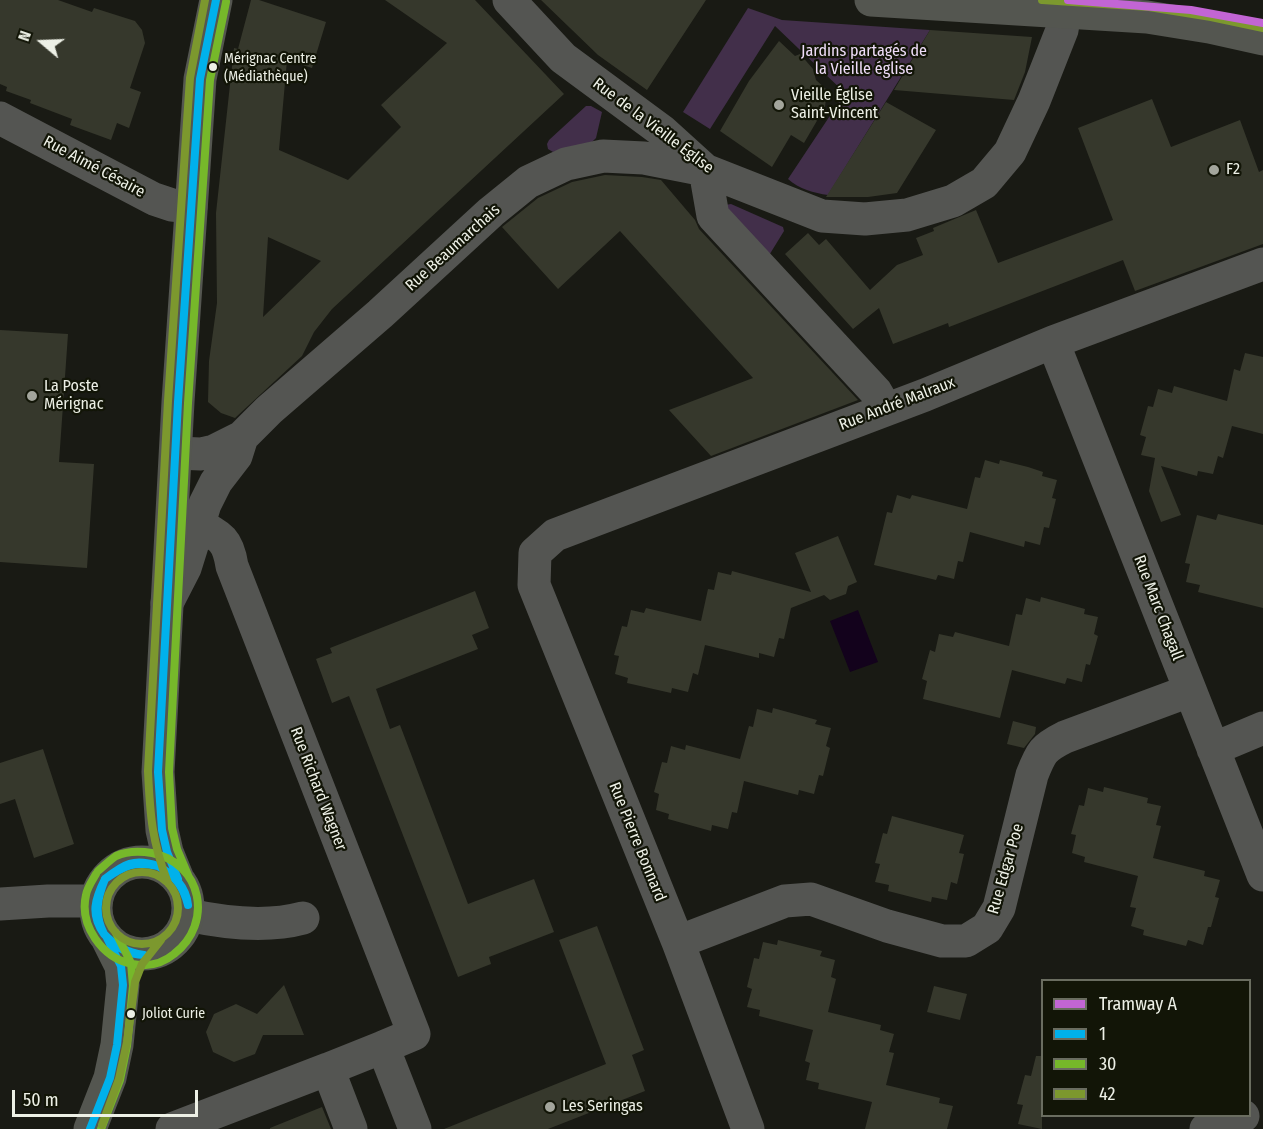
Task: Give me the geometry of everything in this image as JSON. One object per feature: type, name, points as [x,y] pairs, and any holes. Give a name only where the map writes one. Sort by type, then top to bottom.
[{"type":"main road","points":[[112,1129],[129,1082],[145,985],[151,970],[184,927],[188,915],[186,896],[167,852],[162,830],[158,772],[200,79],[216,0]]},
{"type":"main road","points":[[871,0],[1066,7],[1209,27],[1263,39]]},
{"type":"main road","points":[[90,1129],[110,1078],[117,1045],[123,985],[121,966],[99,927],[96,902],[99,890],[133,846],[143,825],[158,772]]},
{"type":"main road","points":[[114,871],[127,864],[155,863],[168,869],[178,879]]},
{"type":"main road","points":[[106,938],[129,953],[157,952],[169,946]]},
{"type":"street","name":"Rue de la Vieille Église","points":[[509,0],[563,58],[662,131],[705,170],[822,216],[865,219],[907,216],[953,201],[984,183],[1010,152],[1059,39],[1066,7]]},
{"type":"street","name":"Rue Aimé Césaire","points":[[0,118],[154,199],[172,205],[191,207]]},
{"type":"street","name":"Rue Beaumarchais","points":[[176,453],[214,451],[242,437],[269,410],[491,212],[528,182],[566,164],[603,156],[644,158],[705,170]]},
{"type":"street","points":[[705,170],[713,216],[876,392],[886,409]]},
{"type":"street","name":"Rue André Malraux","points":[[535,553],[555,535],[925,394],[1053,342],[1263,264]]},
{"type":"street","name":"Rue Marc Chagall","points":[[1053,342],[1263,875]]},
{"type":"street","name":"Rue Beaumarchais","points":[[167,603],[185,568],[208,496],[236,456],[242,437]]},
{"type":"street","name":"Rue Richard Wagner","points":[[172,1129],[414,1034],[232,566],[229,548],[216,534],[198,525]]},
{"type":"street","name":"Rue Pierre Bonnard","points":[[535,553],[534,585],[678,942],[748,1129]]},
{"type":"street","name":"Rue Edgar Poe","points":[[678,942],[785,901],[811,899],[887,926],[942,941],[966,941],[987,928],[999,908],[1032,774],[1040,755],[1051,744],[1065,737],[1189,691]]},
{"type":"street","points":[[1213,749],[1263,728]]},
{"type":"street","points":[[0,904],[68,900],[96,902]]},
{"type":"street","points":[[188,915],[218,921],[284,924],[303,918]]},
{"type":"street","points":[[383,1047],[415,1129]]},
{"type":"street","points":[[328,1069],[351,1129]]},
{"type":"street","points":[[1206,1129],[1240,1117]]},
{"type":"green space","name":"Jardins partagés de la Vieille église","points":[[748,8],[782,20],[930,30],[828,195],[807,190],[788,179],[845,93],[775,26],[710,129],[683,112]]},
{"type":"green space","points":[[586,106],[602,112],[596,138],[592,142],[553,152],[548,149],[549,140]]},
{"type":"green space","points":[[731,204],[783,227],[784,231],[768,257],[725,205]]},
{"type":"shaded area","points":[[858,610],[878,662],[850,672],[830,621]]},
{"type":"building","points":[[0,0],[58,0],[92,12],[94,8],[135,21],[142,30],[145,43],[130,88],[141,92],[129,128],[117,123],[111,140],[70,125],[72,119],[6,91],[7,87],[0,84]]},
{"type":"building","points":[[251,0],[259,0],[326,22],[312,68],[287,60],[279,150],[348,180],[401,127],[381,105],[447,43],[385,0],[475,0],[564,94],[332,309],[314,332],[302,356],[235,418],[221,413],[208,402],[209,361],[217,303],[216,213],[234,48],[238,49]],"holes":[[[268,237],[321,261],[263,317]]]},
{"type":"building","points":[[541,0],[706,0],[647,90],[598,55]]},
{"type":"building","points":[[930,30],[1032,37],[1025,72],[1014,100],[894,90]]},
{"type":"building","name":"Vieille Église Saint-Vincent","points":[[779,41],[795,56],[800,54],[813,69],[816,80],[827,90],[825,107],[804,143],[791,135],[772,167],[720,131],[749,81]]},
{"type":"building","points":[[1152,99],[1171,147],[1240,120],[1259,172],[1263,170],[1263,244],[1135,291],[1123,260],[949,327],[948,323],[893,344],[879,308],[853,329],[785,254],[808,233],[819,245],[826,239],[870,290],[897,265],[923,255],[916,238],[934,231],[933,228],[976,210],[998,263],[1113,220],[1078,128]]},
{"type":"building","points":[[886,102],[936,130],[897,193],[868,197],[826,197]]},
{"type":"building","points":[[605,175],[661,180],[695,220],[699,229],[858,400],[711,456],[669,410],[753,378],[620,231],[558,289],[502,227],[538,198],[572,182]]},
{"type":"building","name":"La Poste Mérignac","points":[[0,330],[68,334],[59,462],[94,464],[87,568],[0,562]]},
{"type":"building","points":[[1245,353],[1263,357],[1263,434],[1232,426],[1223,458],[1218,456],[1213,474],[1198,471],[1197,476],[1161,466],[1181,515],[1161,522],[1149,491],[1155,458],[1141,455],[1146,437],[1140,435],[1148,406],[1153,407],[1158,389],[1172,393],[1174,386],[1227,401],[1234,369],[1240,371]]},
{"type":"building","points":[[985,460],[999,464],[1000,460],[1028,467],[1043,472],[1042,476],[1057,480],[1052,498],[1056,499],[1049,528],[1044,527],[1040,545],[1025,541],[1024,547],[970,532],[963,562],[958,561],[954,579],[938,575],[936,580],[874,565],[887,512],[892,513],[897,495],[910,499],[912,495],[967,509],[975,477],[980,478]]},
{"type":"building","points":[[1218,514],[1263,525],[1263,608],[1198,592],[1200,585],[1186,582],[1190,564],[1185,563],[1197,515],[1216,520]]},
{"type":"building","points":[[838,536],[857,582],[848,586],[846,594],[830,600],[824,595],[791,608],[784,639],[779,638],[774,657],[759,653],[759,658],[705,645],[698,675],[693,673],[688,692],[672,688],[671,693],[627,683],[628,678],[615,674],[619,656],[614,655],[622,626],[627,627],[631,610],[644,613],[646,608],[701,621],[708,589],[714,590],[718,572],[731,575],[732,571],[811,592],[795,553]]},
{"type":"building","points":[[475,591],[489,628],[472,635],[478,649],[376,689],[390,729],[400,725],[468,904],[534,879],[554,932],[489,957],[491,964],[458,977],[349,696],[332,703],[316,659],[332,653],[330,648]]},
{"type":"building","points":[[1041,597],[1085,609],[1084,614],[1098,617],[1094,634],[1098,636],[1090,665],[1086,664],[1082,682],[1067,678],[1065,684],[1012,670],[1000,718],[923,699],[927,681],[922,679],[930,650],[935,652],[939,634],[953,637],[955,632],[1009,646],[1016,614],[1022,615],[1026,598],[1040,602]]},
{"type":"building","points":[[773,708],[817,720],[815,724],[831,728],[826,746],[830,748],[823,776],[819,775],[814,794],[799,790],[798,795],[744,781],[737,813],[732,812],[728,829],[712,825],[711,831],[668,819],[669,814],[656,810],[659,794],[654,792],[662,762],[667,763],[671,746],[685,750],[686,745],[740,759],[749,726],[753,727],[757,709],[772,713]]},
{"type":"building","points":[[1013,721],[1036,727],[1035,734],[1024,748],[1007,744]]},
{"type":"building","points":[[43,749],[74,844],[34,858],[15,799],[0,804],[0,763]]},
{"type":"building","points":[[1104,787],[1148,798],[1147,803],[1161,806],[1156,825],[1161,826],[1153,858],[1205,871],[1204,876],[1220,880],[1215,897],[1219,898],[1203,945],[1188,940],[1186,946],[1143,935],[1144,930],[1131,926],[1136,908],[1130,907],[1138,876],[1084,862],[1085,857],[1072,853],[1076,835],[1071,834],[1079,805],[1084,806],[1088,788],[1103,792]]},
{"type":"building","points":[[892,816],[964,835],[959,853],[964,854],[957,884],[951,882],[947,900],[932,897],[931,902],[888,891],[889,885],[875,882],[880,864],[875,863],[883,833],[887,834]]},
{"type":"building","points":[[597,926],[644,1050],[632,1055],[645,1091],[548,1129],[444,1129],[606,1064],[559,940]]},
{"type":"building","points":[[778,940],[822,951],[820,956],[835,960],[831,977],[836,979],[828,1012],[881,1025],[880,1030],[894,1034],[889,1052],[894,1053],[886,1085],[940,1098],[939,1103],[953,1106],[947,1129],[865,1129],[872,1102],[818,1089],[819,1083],[806,1080],[810,1063],[805,1061],[813,1030],[759,1016],[760,1010],[747,1007],[752,989],[747,987],[754,958],[759,959],[763,942],[777,945]]},
{"type":"building","points":[[284,985],[304,1035],[263,1035],[255,1054],[234,1062],[213,1052],[206,1032],[214,1014],[236,1004],[257,1014]]},
{"type":"building","points":[[934,986],[967,994],[960,1020],[927,1012]]},
{"type":"building","points":[[1036,1056],[1041,1056],[1042,1129],[1018,1124],[1023,1105],[1017,1104],[1025,1075],[1031,1076]]},
{"type":"building","points":[[322,1107],[331,1129],[270,1129],[270,1128]]},
{"type":"tram line","name":"A","points":[[1068,0],[1191,10],[1263,23]]},
{"type":"transit line","name":"42","points":[[168,883],[158,854],[153,828],[148,771],[168,401],[190,78],[205,0]]},
{"type":"transit line","name":"1","points":[[178,879],[167,852],[162,830],[158,772],[178,402],[200,79],[216,0]]},
{"type":"transit line","name":"42","points":[[1042,0],[1149,7],[1263,28]]},
{"type":"transit line","name":"30","points":[[188,875],[177,849],[172,828],[169,772],[188,403],[210,80],[226,2]]},
{"type":"transit line","name":"30","points":[[96,874],[87,892],[86,918],[95,938],[111,955],[132,964],[154,964],[174,954],[187,941],[198,911],[197,896],[191,881],[182,869],[169,859],[152,853],[134,852],[116,856],[98,871]]},
{"type":"transit line","name":"1","points":[[105,879],[130,864],[142,863],[158,866]]},
{"type":"transit line","name":"1","points":[[105,879],[130,865],[158,866]]},
{"type":"transit line","name":"1","points":[[158,866],[169,873],[182,887],[188,905]]},
{"type":"transit line","name":"1","points":[[158,866],[178,882],[188,905]]},
{"type":"transit line","name":"42","points":[[142,872],[162,878],[172,888],[178,908],[172,928],[162,938],[142,944],[122,938],[112,928],[106,908],[112,888],[122,878],[142,872]]},
{"type":"transit line","name":"1","points":[[104,934],[97,920],[96,906],[105,879]]},
{"type":"transit line","name":"1","points":[[104,934],[99,920],[98,906],[105,879]]},
{"type":"transit line","name":"30","points":[[101,1129],[120,1080],[127,1046],[133,986],[131,963],[116,933]]},
{"type":"transit line","name":"1","points":[[104,934],[122,948],[144,955]]},
{"type":"transit line","name":"1","points":[[104,934],[122,949],[132,954],[144,955]]},
{"type":"transit line","name":"1","points":[[90,1129],[110,1078],[117,1045],[123,985],[121,966],[107,938]]},
{"type":"transit line","name":"42","points":[[102,1125],[119,1079],[127,1042],[135,982],[142,964],[161,940]]},
{"type":"place","name":"Mérignac Centre (Médiathèque)","points":[[213,67]]},
{"type":"place","name":"Vieille Église Saint-Vincent","points":[[779,105]]},
{"type":"place","name":"F2","points":[[1214,170]]},
{"type":"place","name":"La Poste Mérignac","points":[[32,396]]},
{"type":"place","name":"Joliot Curie","points":[[131,1014]]},
{"type":"place","name":"Les Seringas","points":[[550,1107]]}]
